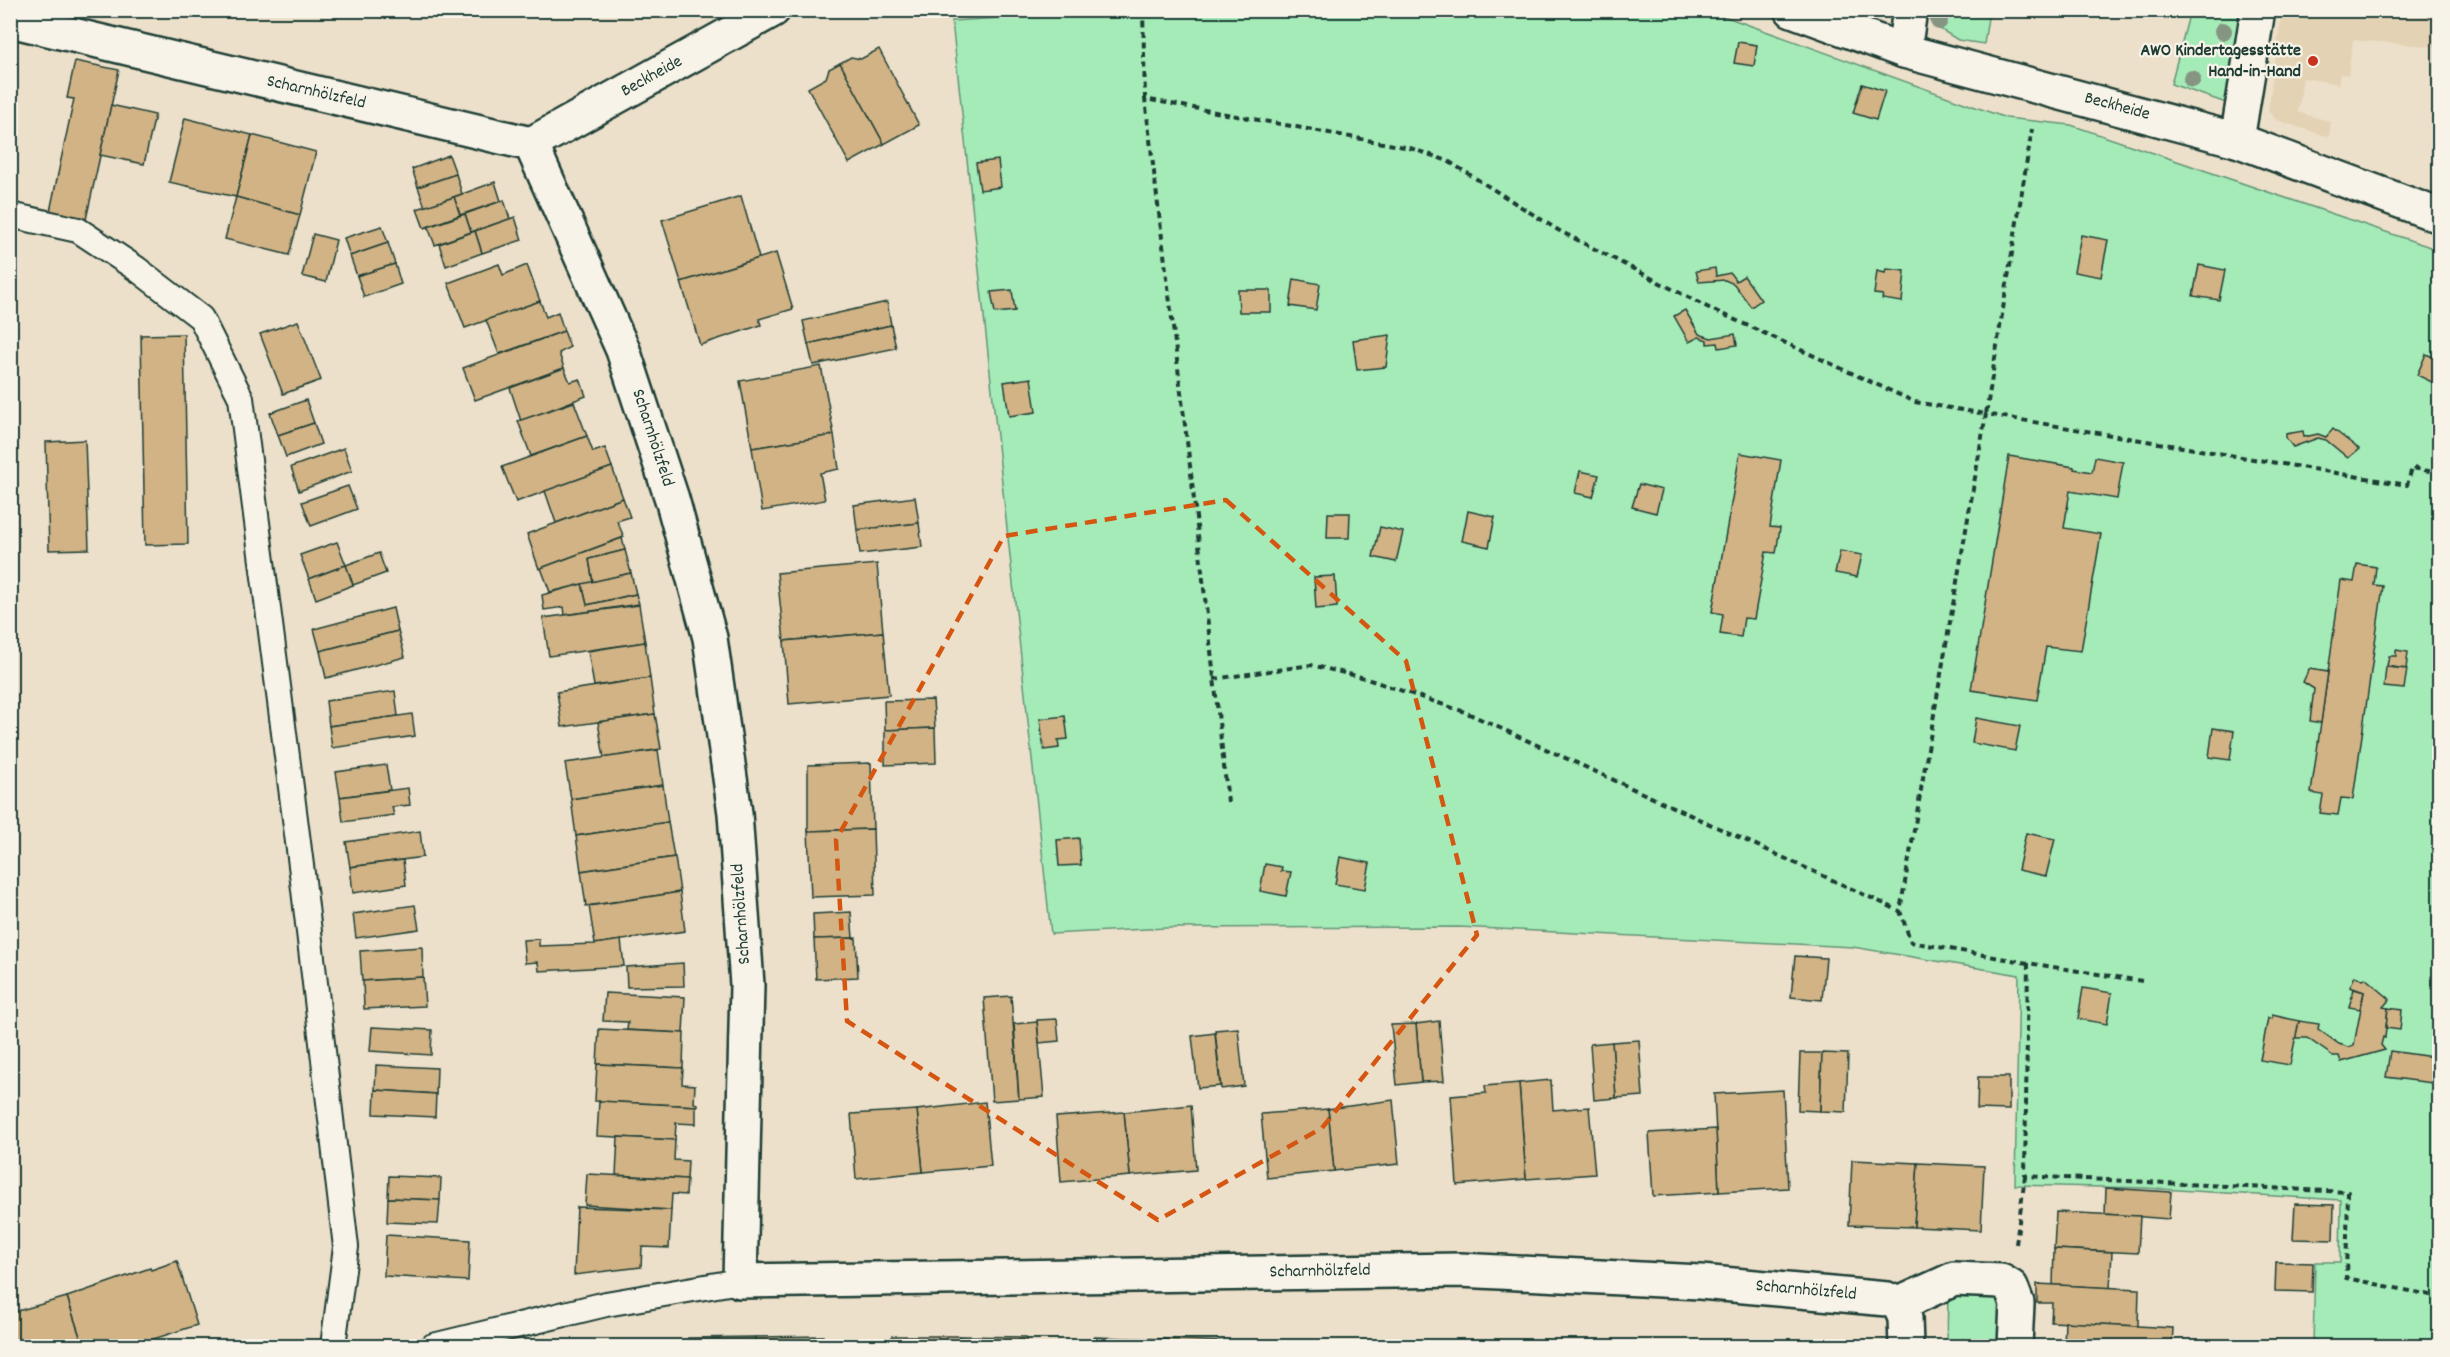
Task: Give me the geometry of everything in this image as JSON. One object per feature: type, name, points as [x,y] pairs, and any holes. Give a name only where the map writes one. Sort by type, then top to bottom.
[{"type":"street","name":"Beckheide","points":[[1791,10],[1904,51],[2237,140],[2439,216]]},
{"type":"street","points":[[1904,51],[1910,10]]},
{"type":"street","points":[[2237,140],[2258,10]]},
{"type":"street","name":"Beckheide","points":[[531,144],[773,11]]},
{"type":"street","name":"Scharnhölzfeld","points":[[10,20],[531,144],[623,350],[672,499],[710,638],[735,813],[747,985],[740,1281],[1460,1270],[1712,1283],[1887,1299],[1899,1304]]},
{"type":"street","points":[[1906,1347],[1905,1318],[1899,1304],[1954,1279],[2001,1281],[2011,1287],[2017,1303],[2015,1347]]},
{"type":"lane","points":[[10,215],[78,230],[136,269],[201,318],[241,398],[302,870],[346,1247],[333,1347]]},
{"type":"lane","name":"Scharnhölzfeld","points":[[433,1347],[606,1304],[740,1281]]},
{"type":"path","points":[[1143,10],[1145,99],[1228,802]]},
{"type":"path","points":[[2038,86],[1986,414],[1900,910],[1911,942],[2142,981]]},
{"type":"path","points":[[1145,99],[1410,148],[1448,161],[1558,230],[1709,308],[1915,402],[2407,485],[2412,468],[2439,473]]},
{"type":"path","points":[[1214,679],[1311,665],[1361,677],[1466,712],[1900,910]]},
{"type":"path","points":[[2011,1287],[2025,1176],[2028,963]]},
{"type":"path","points":[[2025,1176],[2348,1192],[2346,1278],[2439,1297]]},
{"type":"highlighted area","points":[[1226,500],[1406,661],[1477,935],[1322,1128],[1158,1220],[847,1021],[836,840],[1004,536]]},
{"type":"shaded area","name":"AWO Kindertagesstätte Hand-in-Hand","points":[[2282,11],[2439,11],[2439,47],[2353,40],[2348,75],[2340,74],[2338,84],[2303,78],[2298,112],[2331,122],[2329,137],[2276,120],[2268,111]]},
{"type":"green space","points":[[1027,10],[1710,11],[2006,118],[2071,125],[2439,250],[2439,1346],[2313,1346],[2315,1262],[2340,1262],[2341,1200],[2145,1188],[2015,1185],[2019,975],[1853,947],[1459,927],[1166,928],[1051,934],[952,21],[1000,18]]},
{"type":"green space","points":[[1930,11],[1989,11],[1984,44],[1958,40],[1935,26]]},
{"type":"green space","points":[[2190,11],[2247,11],[2232,105],[2171,84]]},
{"type":"green space","points":[[1948,1293],[1995,1296],[2000,1301],[2006,1346],[1947,1346]]},
{"type":"building","points":[[1738,42],[1757,45],[1754,66],[1734,63]]},
{"type":"building","points":[[879,49],[919,125],[884,144],[840,63],[851,57],[861,59]]},
{"type":"building","points":[[75,61],[119,70],[85,224],[49,216],[74,99],[67,98]]},
{"type":"building","points":[[840,63],[884,144],[849,163],[808,88],[826,78],[829,69]]},
{"type":"building","points":[[1862,84],[1885,91],[1876,120],[1853,113]]},
{"type":"building","points":[[111,105],[155,115],[144,164],[100,155]]},
{"type":"building","points":[[185,118],[252,135],[236,197],[169,182]]},
{"type":"building","points":[[252,135],[316,152],[300,215],[236,197]]},
{"type":"building","points":[[449,155],[456,174],[418,187],[412,169]]},
{"type":"building","points":[[998,160],[1001,187],[980,190],[976,163]]},
{"type":"building","points":[[456,174],[462,194],[425,207],[418,187]]},
{"type":"building","points":[[495,182],[501,201],[460,215],[454,197]]},
{"type":"building","points":[[741,196],[759,258],[681,282],[662,220]]},
{"type":"building","points":[[236,197],[300,215],[289,255],[225,239]]},
{"type":"building","points":[[454,197],[460,215],[424,228],[417,209]]},
{"type":"building","points":[[504,200],[510,219],[471,232],[465,214]]},
{"type":"building","points":[[465,214],[471,232],[435,245],[428,227]]},
{"type":"building","points":[[515,217],[522,240],[482,253],[475,231]]},
{"type":"building","points":[[382,226],[388,243],[350,256],[344,238]]},
{"type":"building","points":[[475,231],[482,253],[446,266],[439,244]]},
{"type":"building","points":[[313,234],[336,240],[326,282],[302,276]]},
{"type":"building","points":[[2081,235],[2108,240],[2101,277],[2074,272]]},
{"type":"building","points":[[388,243],[395,264],[357,276],[350,256]]},
{"type":"building","points":[[776,253],[793,309],[759,319],[761,325],[700,345],[681,282]]},
{"type":"building","points":[[395,264],[401,284],[364,297],[357,276]]},
{"type":"building","points":[[499,264],[503,275],[527,265],[540,301],[465,328],[448,283]]},
{"type":"building","points":[[2199,265],[2225,270],[2219,300],[2193,296]]},
{"type":"building","points":[[1715,268],[1716,276],[1730,273],[1736,281],[1744,276],[1761,300],[1751,307],[1734,284],[1725,280],[1699,282],[1696,271]]},
{"type":"building","points":[[1886,269],[1905,271],[1902,302],[1882,299],[1883,295],[1874,294],[1877,271],[1885,273]]},
{"type":"building","points":[[1294,279],[1320,284],[1316,310],[1290,306]]},
{"type":"building","points":[[1012,290],[1015,311],[995,313],[991,292]]},
{"type":"building","points":[[1238,290],[1271,290],[1271,312],[1239,312]]},
{"type":"building","points":[[540,301],[546,317],[558,312],[564,331],[499,354],[486,320]]},
{"type":"building","points":[[887,302],[891,325],[808,344],[803,321]]},
{"type":"building","points":[[1685,310],[1699,334],[1711,338],[1735,334],[1737,345],[1719,348],[1718,343],[1707,344],[1707,340],[1699,337],[1689,342],[1674,316]]},
{"type":"building","points":[[298,321],[321,380],[283,394],[260,334]]},
{"type":"building","points":[[891,325],[896,348],[813,365],[808,344]]},
{"type":"building","points":[[564,331],[570,347],[559,353],[564,368],[475,400],[463,368]]},
{"type":"building","points":[[184,334],[188,544],[145,545],[141,335]]},
{"type":"building","points":[[1390,335],[1386,367],[1357,370],[1353,340]]},
{"type":"building","points":[[2426,354],[2440,360],[2440,376],[2436,384],[2417,375]]},
{"type":"building","points":[[821,366],[834,435],[752,448],[740,381]]},
{"type":"building","points":[[564,368],[570,382],[580,379],[586,396],[521,421],[510,388]]},
{"type":"building","points":[[1031,378],[1036,412],[1009,416],[1004,382]]},
{"type":"building","points":[[306,400],[314,423],[278,435],[270,413]]},
{"type":"building","points":[[574,402],[587,436],[531,456],[518,421]]},
{"type":"building","points":[[314,423],[321,444],[286,457],[278,435]]},
{"type":"building","points":[[2333,429],[2359,449],[2348,458],[2326,440],[2318,438],[2293,447],[2286,438],[2286,434],[2303,431],[2304,437],[2318,434],[2326,437]]},
{"type":"building","points":[[834,435],[839,469],[820,473],[825,500],[762,511],[752,448]]},
{"type":"building","points":[[587,436],[593,452],[605,448],[612,467],[516,502],[502,467]]},
{"type":"building","points":[[85,440],[89,549],[49,550],[46,442]]},
{"type":"building","points":[[344,448],[352,471],[299,491],[291,467]]},
{"type":"building","points":[[1740,453],[1781,460],[1770,527],[1780,528],[1776,553],[1766,552],[1754,619],[1744,618],[1741,637],[1720,634],[1723,614],[1712,612]]},
{"type":"building","points":[[2009,456],[2092,472],[2095,457],[2123,462],[2117,499],[2070,491],[2064,528],[2101,534],[2081,651],[2046,647],[2037,700],[1971,690]]},
{"type":"building","points":[[612,467],[623,498],[556,523],[545,491]]},
{"type":"building","points":[[1580,471],[1599,475],[1593,497],[1575,493]]},
{"type":"building","points":[[1639,484],[1662,490],[1656,513],[1632,507]]},
{"type":"building","points":[[348,486],[357,509],[311,526],[302,502]]},
{"type":"building","points":[[915,497],[919,523],[857,530],[854,505]]},
{"type":"building","points":[[623,498],[630,517],[617,521],[624,537],[539,569],[527,534]]},
{"type":"building","points":[[1468,511],[1495,517],[1489,547],[1462,541]]},
{"type":"building","points":[[1328,513],[1350,513],[1349,538],[1327,538]]},
{"type":"building","points":[[919,523],[922,547],[860,554],[857,530]]},
{"type":"building","points":[[1380,527],[1403,532],[1396,562],[1373,557]]},
{"type":"building","points":[[622,538],[625,550],[589,559],[593,582],[550,592],[541,568]]},
{"type":"building","points":[[337,542],[346,565],[309,579],[300,555]]},
{"type":"building","points":[[625,550],[631,573],[593,582],[589,559]]},
{"type":"building","points":[[1840,551],[1862,555],[1857,577],[1835,573]]},
{"type":"building","points":[[379,553],[386,573],[353,585],[346,565]]},
{"type":"building","points":[[877,564],[883,632],[784,641],[777,573]]},
{"type":"building","points":[[2357,564],[2376,567],[2374,585],[2383,586],[2353,799],[2341,798],[2338,815],[2320,813],[2323,795],[2311,793],[2341,580],[2354,582]]},
{"type":"building","points":[[346,565],[353,585],[316,599],[309,579]]},
{"type":"building","points":[[631,573],[636,594],[587,605],[582,584]]},
{"type":"building","points":[[1335,576],[1337,607],[1316,609],[1314,577]]},
{"type":"building","points":[[582,584],[587,605],[636,594],[639,604],[565,615],[564,607],[544,610],[542,595]]},
{"type":"building","points":[[639,605],[645,642],[549,656],[543,618]]},
{"type":"building","points":[[393,608],[398,631],[320,651],[314,629]]},
{"type":"building","points":[[398,631],[405,657],[326,678],[320,651]]},
{"type":"building","points":[[883,632],[889,695],[789,704],[784,641]]},
{"type":"building","points":[[645,642],[650,678],[594,686],[588,651]]},
{"type":"building","points":[[2396,650],[2408,652],[2406,669],[2387,666],[2389,656],[2396,656]]},
{"type":"building","points":[[2386,667],[2407,669],[2404,689],[2384,687]]},
{"type":"building","points":[[2309,669],[2328,672],[2321,723],[2310,721],[2314,689],[2303,682]]},
{"type":"building","points":[[650,678],[655,714],[562,727],[557,692]]},
{"type":"building","points":[[395,691],[398,716],[329,726],[326,701]]},
{"type":"building","points":[[933,700],[935,728],[885,730],[884,701]]},
{"type":"building","points":[[412,714],[415,736],[332,748],[329,726]]},
{"type":"building","points":[[655,714],[661,749],[604,758],[598,722]]},
{"type":"building","points":[[1065,716],[1068,739],[1058,740],[1059,748],[1044,750],[1040,719]]},
{"type":"building","points":[[1976,718],[2020,726],[2015,751],[1972,743]]},
{"type":"building","points":[[935,728],[936,763],[885,765],[885,730]]},
{"type":"building","points":[[2213,728],[2234,731],[2230,760],[2209,757]]},
{"type":"building","points":[[658,750],[663,785],[571,799],[565,763]]},
{"type":"building","points":[[871,763],[873,829],[808,831],[808,765]]},
{"type":"building","points":[[386,765],[390,790],[340,797],[336,772]]},
{"type":"building","points":[[663,785],[668,822],[576,836],[571,799]]},
{"type":"building","points":[[408,788],[410,805],[392,807],[394,815],[343,822],[340,797]]},
{"type":"building","points":[[668,822],[674,857],[581,871],[576,836]]},
{"type":"building","points":[[873,829],[875,895],[811,897],[808,831]]},
{"type":"building","points":[[420,831],[423,857],[350,867],[346,842]]},
{"type":"building","points":[[2026,833],[2055,839],[2046,876],[2018,870]]},
{"type":"building","points":[[1079,838],[1081,865],[1059,866],[1057,840]]},
{"type":"building","points":[[675,857],[680,892],[586,906],[581,871]]},
{"type":"building","points":[[1340,857],[1370,863],[1365,889],[1335,884]]},
{"type":"building","points":[[403,860],[406,885],[353,893],[350,867]]},
{"type":"building","points":[[1265,864],[1282,867],[1281,871],[1291,872],[1286,896],[1260,891]]},
{"type":"building","points":[[680,892],[685,931],[595,944],[589,906]]},
{"type":"building","points":[[415,905],[419,929],[356,938],[353,914]]},
{"type":"building","points":[[851,912],[853,938],[814,939],[813,914]]},
{"type":"building","points":[[856,938],[858,977],[816,979],[814,939]]},
{"type":"building","points":[[539,939],[539,946],[595,944],[621,940],[624,966],[539,971],[538,962],[525,963],[523,940]]},
{"type":"building","points":[[422,947],[423,977],[362,981],[360,951]]},
{"type":"building","points":[[1795,956],[1826,958],[1822,1000],[1791,997]]},
{"type":"building","points":[[683,963],[684,986],[627,987],[626,967]]},
{"type":"building","points":[[2355,976],[2363,980],[2365,978],[2390,999],[2383,1007],[2388,1008],[2385,1038],[2383,1037],[2381,1045],[2385,1050],[2341,1062],[2339,1056],[2333,1056],[2307,1038],[2295,1038],[2299,1021],[2319,1024],[2318,1029],[2339,1044],[2348,1047],[2354,1045],[2364,992],[2350,987]]},
{"type":"building","points":[[423,977],[425,1006],[364,1009],[363,981]]},
{"type":"building","points":[[2083,988],[2112,993],[2107,1024],[2078,1019]]},
{"type":"building","points":[[2354,989],[2364,992],[2360,1009],[2349,1007]]},
{"type":"building","points":[[605,993],[685,997],[683,1033],[627,1030],[628,1022],[603,1021]]},
{"type":"building","points":[[1011,996],[1019,1099],[992,1101],[984,998]]},
{"type":"building","points":[[2388,1008],[2402,1010],[2400,1030],[2386,1028]]},
{"type":"building","points":[[2272,1015],[2299,1021],[2290,1065],[2260,1060],[2268,1018],[2272,1019]]},
{"type":"building","points":[[1057,1019],[1059,1041],[1039,1043],[1037,1020]]},
{"type":"building","points":[[1439,1021],[1444,1081],[1421,1082],[1416,1024]]},
{"type":"building","points":[[1037,1022],[1044,1097],[1019,1099],[1014,1024]]},
{"type":"building","points":[[1416,1024],[1421,1082],[1397,1085],[1391,1025]]},
{"type":"building","points":[[372,1027],[432,1030],[431,1055],[370,1051]]},
{"type":"building","points":[[1238,1028],[1244,1086],[1221,1089],[1215,1030]]},
{"type":"building","points":[[599,1029],[684,1033],[683,1068],[597,1064]]},
{"type":"building","points":[[1215,1033],[1220,1086],[1198,1088],[1192,1036]]},
{"type":"building","points":[[1639,1040],[1643,1096],[1616,1098],[1612,1042]]},
{"type":"building","points":[[1612,1042],[1616,1098],[1594,1100],[1590,1044]]},
{"type":"building","points":[[2390,1051],[2440,1058],[2440,1084],[2386,1077]]},
{"type":"building","points":[[1800,1053],[1822,1053],[1820,1111],[1798,1110]]},
{"type":"building","points":[[1822,1053],[1848,1054],[1846,1112],[1820,1111]]},
{"type":"building","points":[[597,1064],[683,1068],[682,1084],[695,1085],[694,1103],[698,1106],[595,1101]]},
{"type":"building","points":[[376,1065],[437,1068],[436,1094],[375,1090]]},
{"type":"building","points":[[1978,1077],[2009,1077],[2009,1110],[1977,1109]]},
{"type":"building","points":[[1551,1080],[1553,1110],[1589,1107],[1595,1174],[1526,1179],[1519,1083]]},
{"type":"building","points":[[1519,1083],[1526,1179],[1457,1185],[1451,1096],[1486,1093],[1485,1086]]},
{"type":"building","points":[[375,1090],[436,1094],[435,1117],[374,1114]]},
{"type":"building","points":[[1783,1090],[1788,1188],[1719,1192],[1714,1094]]},
{"type":"building","points":[[1393,1100],[1399,1164],[1334,1171],[1328,1109]]},
{"type":"building","points":[[599,1101],[696,1106],[696,1124],[676,1123],[675,1140],[597,1136]]},
{"type":"building","points":[[985,1102],[991,1166],[923,1172],[917,1110]]},
{"type":"building","points":[[1191,1105],[1196,1170],[1130,1176],[1124,1112]]},
{"type":"building","points":[[1328,1109],[1334,1171],[1267,1178],[1261,1114]]},
{"type":"building","points":[[917,1110],[923,1172],[856,1179],[851,1114]]},
{"type":"building","points":[[1124,1112],[1130,1176],[1061,1182],[1056,1117]]},
{"type":"building","points":[[1716,1129],[1719,1192],[1653,1196],[1649,1133]]},
{"type":"building","points":[[618,1137],[675,1140],[674,1160],[688,1161],[687,1179],[616,1175]]},
{"type":"building","points":[[1852,1160],[1918,1163],[1914,1227],[1849,1225]]},
{"type":"building","points":[[1918,1163],[1984,1166],[1981,1230],[1914,1227]]},
{"type":"building","points":[[587,1174],[687,1179],[686,1195],[672,1194],[671,1210],[585,1205]]},
{"type":"building","points":[[389,1176],[441,1178],[440,1200],[388,1198]]},
{"type":"building","points":[[2106,1188],[2171,1192],[2169,1219],[2105,1214]]},
{"type":"building","points":[[388,1198],[440,1200],[438,1224],[387,1222]]},
{"type":"building","points":[[2295,1204],[2334,1205],[2333,1240],[2293,1239]]},
{"type":"building","points":[[577,1207],[671,1210],[669,1248],[642,1247],[641,1267],[574,1275]]},
{"type":"building","points":[[2056,1212],[2140,1216],[2138,1253],[2054,1249]]},
{"type":"building","points":[[386,1235],[470,1240],[468,1281],[384,1276]]},
{"type":"building","points":[[2054,1249],[2112,1252],[2110,1288],[2053,1285]]},
{"type":"building","points":[[177,1261],[197,1325],[132,1346],[83,1346],[67,1297]]},
{"type":"building","points":[[2276,1262],[2313,1263],[2312,1292],[2275,1291]]},
{"type":"building","points":[[2037,1284],[2139,1289],[2138,1326],[2051,1322],[2052,1303],[2037,1303]]},
{"type":"building","points":[[67,1297],[83,1346],[10,1346],[10,1313]]},
{"type":"building","points":[[2065,1322],[2173,1328],[2172,1346],[2064,1346]]},
{"type":"building","points":[[823,1336],[824,1346],[755,1346],[755,1337]]},
{"type":"building","points":[[892,1336],[959,1336],[958,1346],[892,1346]]},
{"type":"building","points":[[959,1336],[1026,1337],[1026,1346],[958,1346]]},
{"type":"building","points":[[755,1337],[755,1346],[688,1346],[688,1338]]},
{"type":"building","points":[[1093,1337],[1161,1339],[1161,1346],[1092,1346]]},
{"type":"building","points":[[1161,1339],[1228,1342],[1228,1346],[1161,1346]]},
{"type":"place","name":"AWO Kindertagesstätte Hand-in-Hand","points":[[2313,61]]}]
